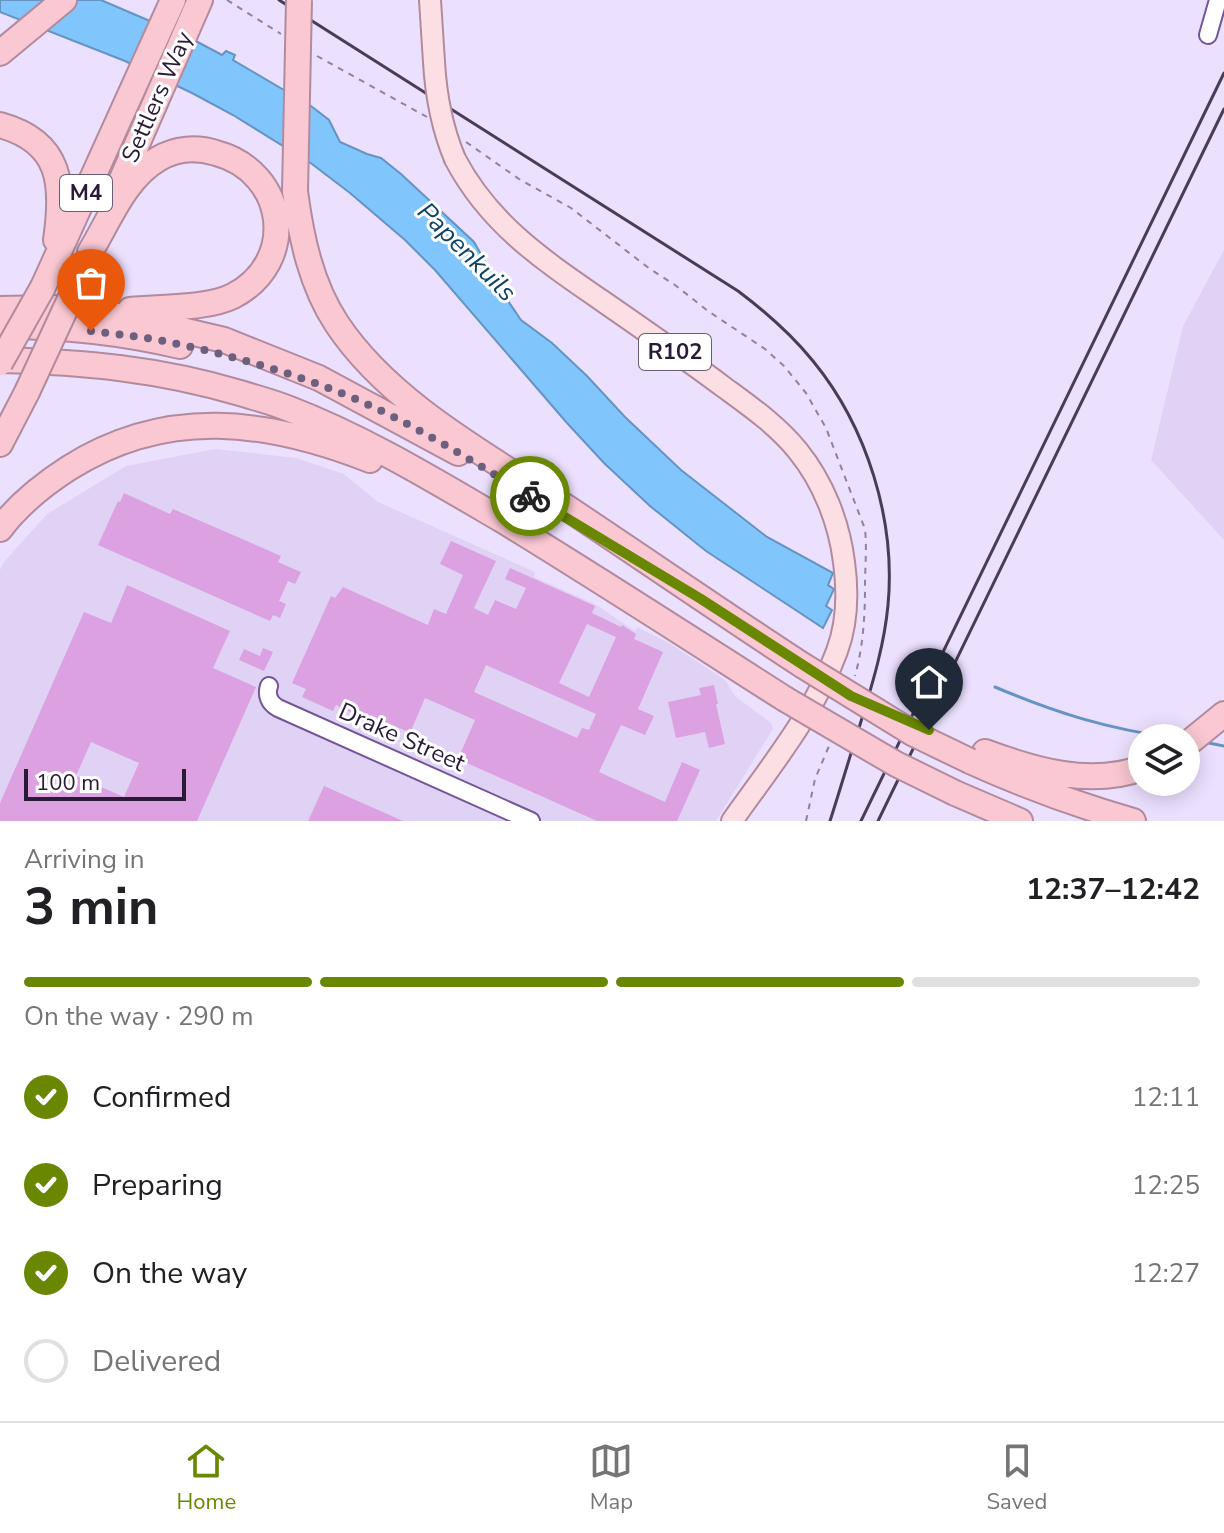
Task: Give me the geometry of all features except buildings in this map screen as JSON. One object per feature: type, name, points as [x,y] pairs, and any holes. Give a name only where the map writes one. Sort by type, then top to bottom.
[{"type":"highway","points":[[0,53],[64,0]]},
{"type":"highway","name":"Settlers Way","points":[[5,362],[48,292],[173,0]]},
{"type":"highway","name":"Settlers Way","points":[[0,444],[77,284],[200,0]]},
{"type":"highway","points":[[299,0],[295,191],[302,238],[323,299],[337,324],[377,372],[433,419],[701,599],[914,734],[974,756],[1047,793],[1133,821]]},
{"type":"highway","points":[[0,125],[42,148],[55,167],[61,202],[48,292]]},
{"type":"highway","points":[[0,309],[48,292],[128,310],[207,304],[232,296],[248,286],[268,263],[275,237],[275,210],[271,195],[261,180],[238,161],[225,155],[195,148],[173,152],[157,159],[132,182],[90,252]]},
{"type":"highway","points":[[48,292],[126,317],[224,340],[319,378],[480,466],[701,599]]},
{"type":"highway","points":[[0,326],[91,331],[158,340],[284,373],[368,405]]},
{"type":"highway","points":[[5,362],[81,363],[134,369],[222,388],[284,406],[348,434],[415,468],[785,699],[896,764],[1020,821]]},
{"type":"highway","points":[[0,529],[49,482],[92,454],[156,432],[208,425],[271,430],[338,448],[425,485],[537,542]]},
{"type":"highway","points":[[1200,734],[1224,714]]},
{"type":"highway","points":[[974,756],[1006,760],[1066,775],[1128,772]]},
{"type":"main road","name":"R102","points":[[430,0],[436,92],[442,124],[455,159],[478,198],[510,232],[544,260],[756,410],[798,451],[828,503],[842,546],[846,577],[844,619],[838,648],[817,695],[797,729],[732,821]]},
{"type":"main road","name":"M4","points":[[0,456],[22,403]]},
{"type":"lane","points":[[1208,35],[1218,0]]},
{"type":"lane","name":"Drake Street","points":[[269,686],[268,697],[278,708],[531,821]]},
{"type":"shaded area","points":[[1224,250],[1224,540],[1151,460],[1183,326]]},
{"type":"shaded area","points":[[215,449],[296,458],[344,474],[378,502],[535,572],[534,577],[595,604],[635,631],[637,627],[669,643],[725,680],[735,696],[771,723],[773,729],[716,821],[0,821],[0,570],[4,562],[47,514],[126,466]]},
{"type":"water","points":[[0,0],[101,0],[222,55],[226,51],[235,55],[233,60],[329,120],[340,142],[381,158],[474,242],[521,320],[552,343],[681,470],[767,537],[833,573],[828,585],[834,589],[826,606],[832,610],[823,628],[706,551],[650,506],[567,423],[435,270],[405,240],[312,164],[192,93],[125,61],[0,12]]},
{"type":"waterway","name":"Papenkuils","points":[[995,687],[1039,705],[1128,730]]},
{"type":"waterway","name":"Papenkuils","points":[[1204,742],[1224,746]]},
{"type":"railway","points":[[279,0],[738,291],[796,342],[832,387],[849,415],[874,476],[887,540],[889,573],[888,605],[880,652],[830,821]]},
{"type":"railway","points":[[861,821],[1224,73]]},
{"type":"railway","points":[[878,821],[1224,109]]},
{"type":"way so far","points":[[91,331],[158,340],[284,373],[368,405],[421,432],[530,496]]},
{"type":"route","points":[[530,496],[701,599],[851,696],[929,730]]}]
